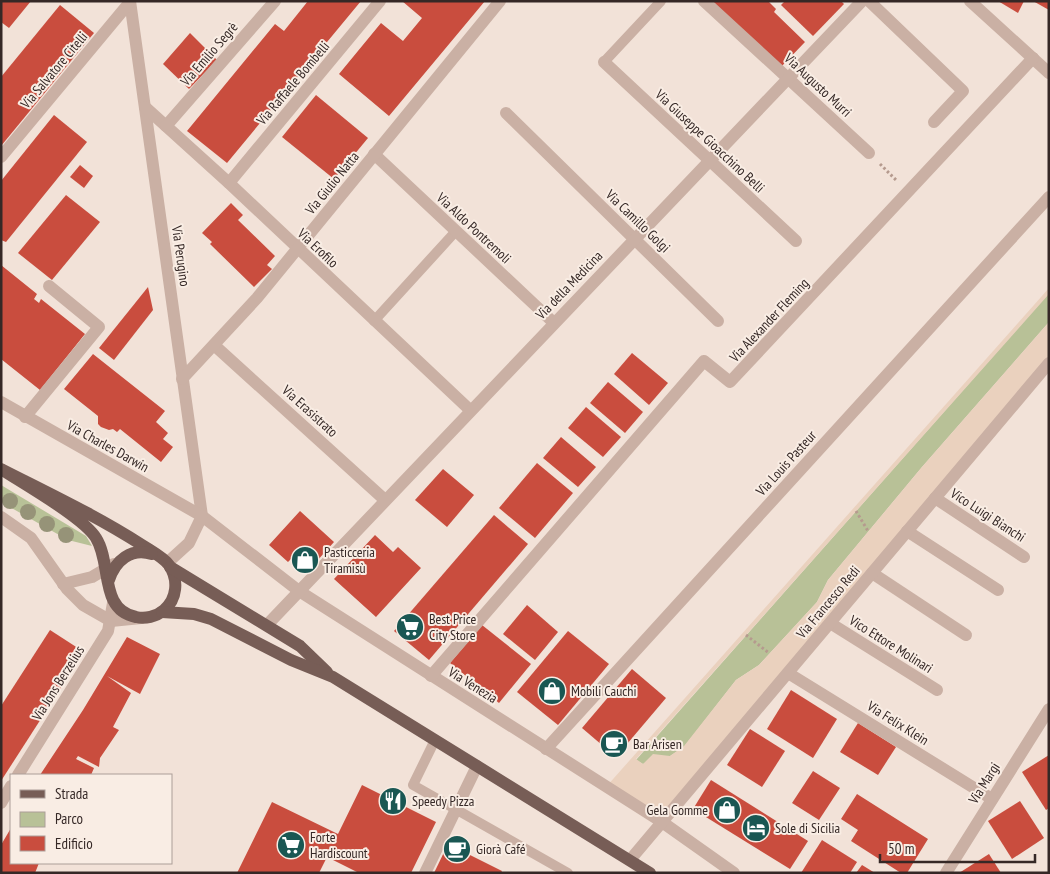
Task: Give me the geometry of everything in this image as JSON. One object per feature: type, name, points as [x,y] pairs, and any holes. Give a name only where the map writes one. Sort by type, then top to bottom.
[{"type":"main road","points":[[1,469],[122,532],[166,562],[300,646],[333,677]]},
{"type":"main road","points":[[1,469],[83,524],[96,538],[113,565],[109,581],[109,592],[113,602],[125,614],[141,618],[162,612],[194,614],[211,619],[291,660],[333,677],[650,873]]},
{"type":"main road","points":[[113,565],[127,555],[138,552],[166,562],[175,581],[174,596],[162,612]]},
{"type":"street","name":"Via Emilio Segrè","points":[[166,126],[275,1]]},
{"type":"street","name":"Via Raffaele Bombelli","points":[[230,183],[380,1]]},
{"type":"street","name":"Via Giulio Natta","points":[[182,379],[257,298],[500,1]]},
{"type":"street","name":"Via Augusto Murri","points":[[704,1],[869,153]]},
{"type":"street","name":"Via della Medicina","points":[[267,625],[862,1]]},
{"type":"street","points":[[869,1],[963,91],[934,122]]},
{"type":"street","points":[[970,1],[1049,73]]},
{"type":"street","name":"Via Perugino","points":[[130,2],[202,516]]},
{"type":"street","name":"Via Salvatore Citelli","points":[[1,157],[130,2]]},
{"type":"street","name":"Via Alexander Fleming","points":[[431,676],[704,361],[730,382],[910,192],[1033,58]]},
{"type":"street","name":"Via Giuseppe Gioacchino Belli","points":[[604,62],[796,241]]},
{"type":"street","name":"Via Erofilo","points":[[145,107],[230,183],[297,249],[470,410]]},
{"type":"street","name":"Via Camillo Golgi","points":[[506,113],[718,320]]},
{"type":"street","name":"Via Aldo Pontremoli","points":[[374,154],[554,323]]},
{"type":"street","name":"Via Louis Pasteur","points":[[546,749],[1049,197]]},
{"type":"street","points":[[25,417],[99,327],[49,286]]},
{"type":"street","name":"Via Erasistrato","points":[[214,345],[386,500]]},
{"type":"street","name":"Via Francesco Redi","points":[[630,860],[1049,363]]},
{"type":"street","name":"Via Charles Darwin","points":[[1,402],[202,516]]},
{"type":"street","name":"Vico Luigi Bianchi","points":[[935,498],[1024,557]]},
{"type":"street","points":[[166,562],[188,543],[202,516]]},
{"type":"street","name":"Via Venezia","points":[[202,516],[299,591],[662,822],[734,873]]},
{"type":"street","points":[[1,517],[31,538],[64,584],[83,605],[110,621],[141,618]]},
{"type":"street","points":[[907,532],[998,590]]},
{"type":"street","points":[[64,584],[92,577],[113,565]]},
{"type":"street","points":[[872,573],[966,635]]},
{"type":"street","name":"Via Jons Berzelius","points":[[19,774],[108,631],[113,602]]},
{"type":"street","name":"Vico Ettore Molinari","points":[[830,623],[937,690]]},
{"type":"street","name":"Via Felix Klein","points":[[788,673],[992,799]]},
{"type":"street","name":"Via Margi","points":[[946,873],[1049,709]]},
{"type":"street","points":[[425,873],[477,766]]},
{"type":"street","points":[[1,802],[10,788]]},
{"type":"lane","points":[[604,62],[661,1]]},
{"type":"lane","points":[[374,320],[456,231]]},
{"type":"lane","points":[[435,740],[413,785],[568,873]]},
{"type":"path","points":[[869,153],[910,192]]},
{"type":"path","points":[[856,511],[868,532]]},
{"type":"path","points":[[746,635],[769,653]]},
{"type":"green space","points":[[1049,293],[1049,322],[922,467],[828,580],[817,602],[759,665],[736,680],[684,747],[670,756],[643,764],[636,760]]},
{"type":"green space","points":[[1,485],[86,536],[92,546],[68,540],[1,502]]},
{"type":"shaded area","points":[[1049,288],[1049,294],[636,759],[643,764],[653,754],[670,756],[684,746],[736,680],[759,665],[817,602],[828,580],[922,467],[1049,322],[1049,363],[662,822],[606,787]]},
{"type":"building","points":[[1,1],[31,1],[9,28],[1,22]]},
{"type":"building","points":[[308,1],[361,1],[227,163],[187,131],[275,24],[284,31]]},
{"type":"building","points":[[402,1],[485,1],[389,116],[339,74],[381,23],[403,41],[422,18]]},
{"type":"building","points":[[709,1],[768,1],[776,9],[774,12],[805,42],[780,68]]},
{"type":"building","points":[[785,1],[841,1],[844,4],[813,36],[781,5]]},
{"type":"building","points":[[998,1],[1024,1],[1018,13]]},
{"type":"building","points":[[1033,1],[1049,1],[1049,10]]},
{"type":"building","points":[[60,5],[94,33],[1,146],[1,77]]},
{"type":"building","points":[[190,33],[217,60],[189,89],[163,64]]},
{"type":"building","points":[[316,95],[368,138],[334,179],[282,137]]},
{"type":"building","points":[[54,115],[87,142],[6,242],[1,240],[1,181]]},
{"type":"building","points":[[80,165],[93,176],[84,188],[70,177]]},
{"type":"building","points":[[66,195],[100,222],[52,280],[18,253]]},
{"type":"building","points":[[231,203],[243,215],[238,220],[275,256],[267,265],[272,269],[254,287],[210,244],[212,242],[202,233]]},
{"type":"building","points":[[1,265],[37,294],[34,299],[39,303],[41,299],[85,334],[40,390],[1,359]]},
{"type":"building","points":[[148,287],[153,310],[114,360],[99,348]]},
{"type":"building","points":[[632,353],[668,383],[649,405],[614,374]]},
{"type":"building","points":[[93,354],[165,411],[156,422],[168,433],[163,439],[173,447],[161,462],[120,429],[117,432],[113,429],[109,430],[101,427],[98,424],[98,416],[64,389]]},
{"type":"building","points":[[608,382],[643,412],[625,433],[590,403]]},
{"type":"building","points":[[586,407],[621,437],[603,457],[568,428]]},
{"type":"building","points":[[561,437],[596,467],[578,487],[543,458]]},
{"type":"building","points":[[537,463],[573,493],[535,538],[499,508]]},
{"type":"building","points":[[443,469],[474,495],[447,527],[415,500]]},
{"type":"building","points":[[300,511],[334,542],[307,572],[292,558],[288,562],[269,545]]},
{"type":"building","points":[[494,515],[528,544],[429,660],[394,631]]},
{"type":"building","points":[[375,535],[393,552],[398,547],[421,568],[376,617],[334,579]]},
{"type":"building","points":[[527,605],[558,632],[535,660],[503,634]]},
{"type":"building","points":[[482,625],[531,664],[499,703],[450,663]]},
{"type":"building","points":[[50,630],[84,652],[1,781],[1,706]]},
{"type":"building","points":[[568,631],[609,664],[558,725],[517,692]]},
{"type":"building","points":[[127,637],[160,654],[140,694],[107,676],[131,693],[113,727],[119,730],[100,758],[99,767],[78,756],[76,759],[94,768],[91,774],[41,774],[83,710]]},
{"type":"building","points":[[632,669],[666,698],[616,757],[582,728]]},
{"type":"building","points":[[791,690],[837,719],[813,758],[767,729]]},
{"type":"building","points":[[858,723],[896,747],[878,775],[840,752]]},
{"type":"building","points":[[750,729],[785,751],[762,787],[727,765]]},
{"type":"building","points":[[1049,755],[1049,808],[1046,810],[1022,772]]},
{"type":"building","points":[[813,771],[840,788],[819,820],[792,803]]},
{"type":"building","points":[[711,780],[808,841],[790,869],[693,809]]},
{"type":"building","points":[[362,785],[436,822],[411,873],[359,873],[327,857],[319,873],[237,873],[272,802],[338,834]]},
{"type":"building","points":[[857,794],[928,839],[907,873],[901,873],[851,841],[858,830],[841,819]]},
{"type":"building","points":[[1020,801],[1044,838],[1012,859],[988,821]]},
{"type":"building","points":[[10,830],[10,864],[39,864],[35,873],[1,873],[1,845]]},
{"type":"building","points":[[822,840],[857,862],[850,873],[801,873]]},
{"type":"building","points":[[448,844],[502,871],[501,873],[434,873]]},
{"type":"building","points":[[989,854],[1001,873],[959,873]]},
{"type":"building","points":[[862,865],[875,873],[856,873]]},
{"type":"place","name":"Pasticceria Tiramisù","points":[[305,560]]},
{"type":"place","name":"Best Price City Store","points":[[410,627]]},
{"type":"place","name":"Mobili Cauchi","points":[[552,691]]},
{"type":"place","name":"Bar Arisen","points":[[614,744]]},
{"type":"place","name":"Speedy Pizza","points":[[393,801]]},
{"type":"place","name":"Gela Gomme","points":[[727,810]]},
{"type":"place","name":"Sole di Sicilia","points":[[756,828]]},
{"type":"place","name":"Forte Hardiscount","points":[[291,845]]},
{"type":"place","name":"Giorà Café","points":[[457,849]]}]
